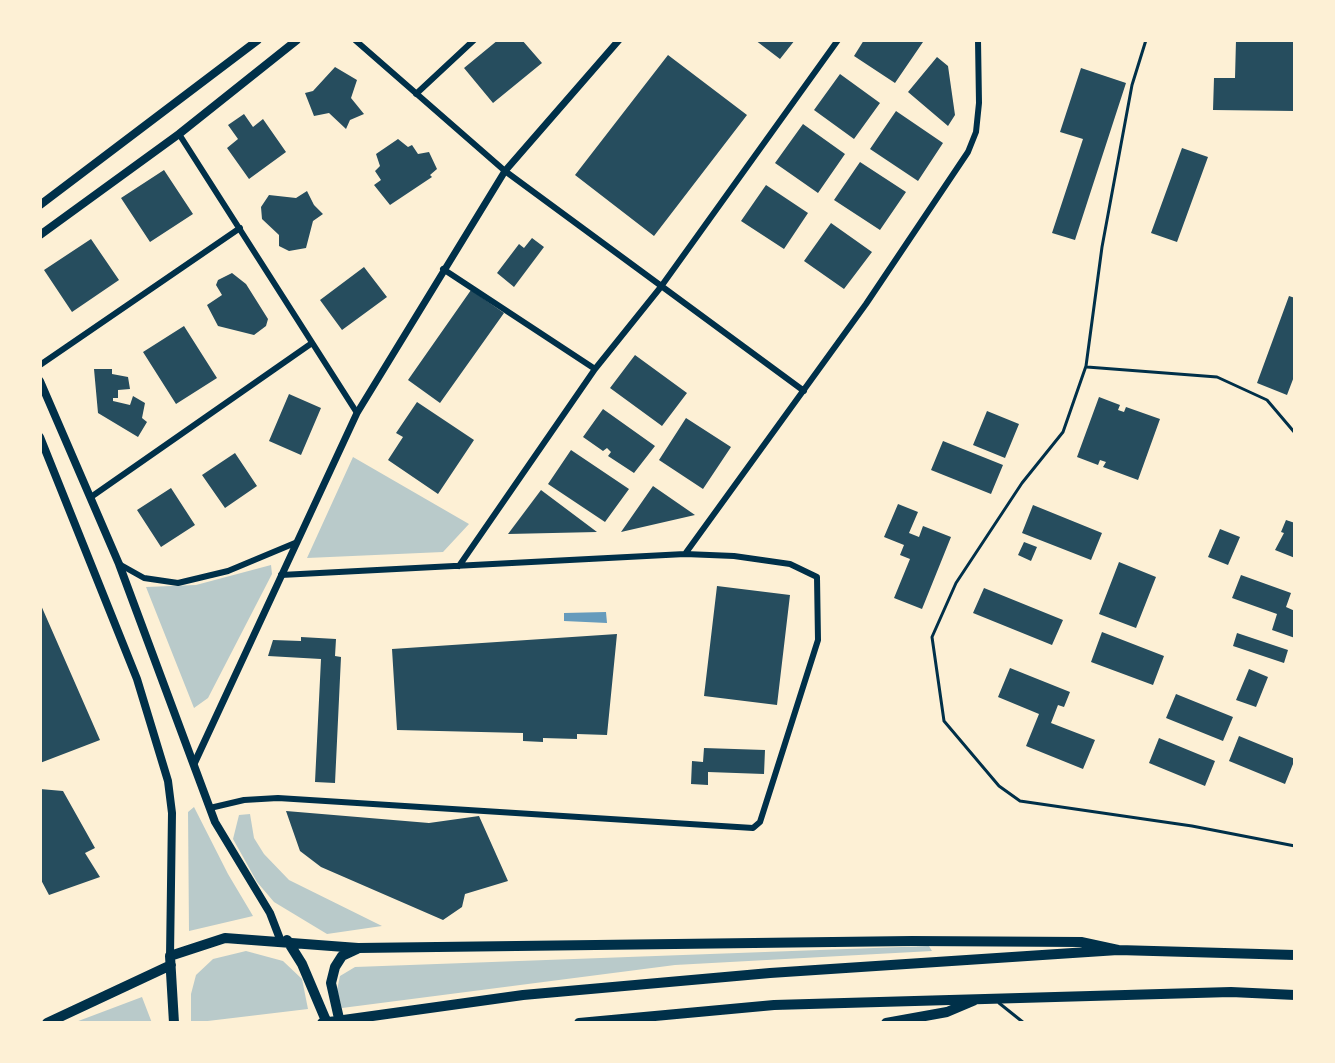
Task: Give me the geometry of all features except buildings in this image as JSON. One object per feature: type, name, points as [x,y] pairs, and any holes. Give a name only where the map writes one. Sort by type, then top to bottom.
[{"type":"highway","points":[[47,1023],[171,960],[225,938],[358,948],[912,941],[1081,942],[1118,950]]},
{"type":"highway","points":[[283,940],[302,964],[324,1023],[523,995],[770,973],[1118,950],[1295,955]]},
{"type":"highway","points":[[340,1023],[331,983],[342,956],[358,948]]},
{"type":"highway","points":[[171,960],[174,1023]]},
{"type":"highway","points":[[579,1023],[774,1005],[1231,992],[1295,995]]},
{"type":"highway","points":[[886,1023],[947,1012],[978,999]]},
{"type":"main road","points":[[40,205],[258,40]]},
{"type":"main road","points":[[40,235],[179,134],[297,40]]},
{"type":"main road","points":[[40,381],[119,564],[210,808],[235,861],[270,913],[283,940]]},
{"type":"main road","points":[[40,437],[137,679],[168,781],[172,813],[171,960]]},
{"type":"street","points":[[355,40],[505,171],[804,391]]},
{"type":"street","points":[[416,94],[474,40]]},
{"type":"street","points":[[194,764],[357,413],[505,171],[619,40]]},
{"type":"street","points":[[459,567],[595,369],[660,288],[838,40]]},
{"type":"street","points":[[685,554],[804,391],[968,152],[976,132],[979,103],[978,40]]},
{"type":"street","points":[[179,134],[357,413]]},
{"type":"street","points":[[40,365],[240,228]]},
{"type":"street","points":[[443,269],[595,369]]},
{"type":"street","points":[[91,497],[312,343]]},
{"type":"street","points":[[119,564],[144,578],[178,583],[228,571],[295,543]]},
{"type":"street","points":[[210,808],[244,800],[278,798],[753,828],[760,822],[818,640],[817,577],[790,564],[734,556],[685,554],[281,575]]},
{"type":"lane","points":[[1146,40],[1132,85],[1102,247],[1086,366],[1063,432],[1022,483],[956,583],[932,637],[944,721],[999,786],[1020,801],[1192,826],[1295,846]]},
{"type":"lane","points":[[1086,366],[1217,377],[1267,400],[1295,433]]},
{"type":"lane","points":[[994,1000],[1024,1023]]},
{"type":"shaded area","points":[[353,457],[469,524],[443,552],[307,558]]},
{"type":"shaded area","points":[[271,565],[272,574],[208,698],[194,708],[146,587],[196,585]]},
{"type":"shaded area","points":[[194,807],[253,916],[189,931],[188,812]]},
{"type":"shaded area","points":[[250,814],[254,838],[264,854],[289,880],[382,926],[327,934],[274,902],[257,882],[233,839],[239,815]]},
{"type":"shaded area","points":[[929,946],[932,951],[675,965],[342,1008],[337,990],[340,976],[355,967]]},
{"type":"shaded area","points":[[246,951],[283,961],[302,979],[308,1009],[191,1023],[191,994],[196,975],[213,959]]},
{"type":"shaded area","points":[[142,997],[152,1023],[73,1023]]},
{"type":"water","points":[[606,612],[607,623],[564,621],[564,613]]}]
